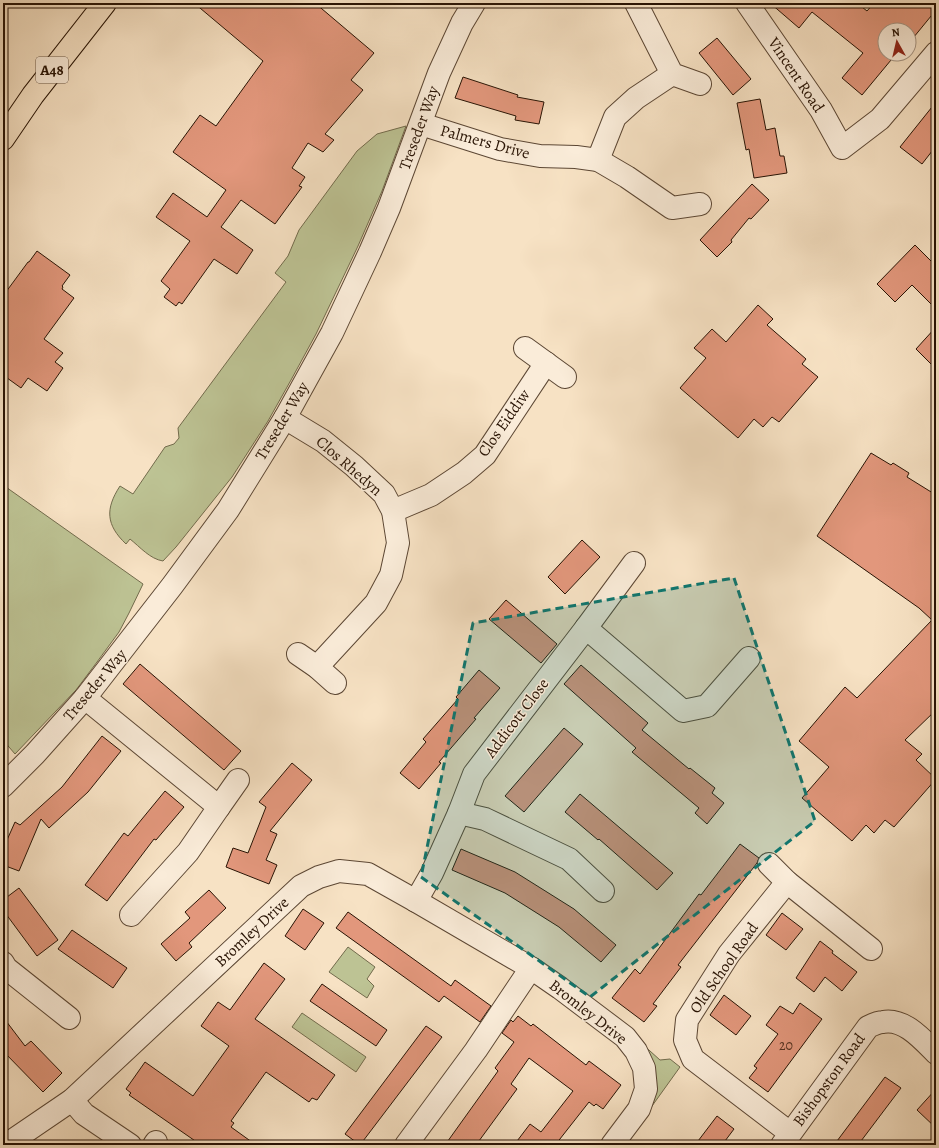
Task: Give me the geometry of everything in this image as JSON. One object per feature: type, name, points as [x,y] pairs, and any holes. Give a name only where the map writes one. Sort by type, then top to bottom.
[{"type":"highway","name":"A48","points":[[3,139],[33,95],[105,3]]},
{"type":"street","name":"Treseder Way","points":[[3,786],[35,754],[85,698],[172,586],[228,510],[285,418],[328,340],[370,252],[389,208],[432,91],[462,23],[474,3]]},
{"type":"street","points":[[636,3],[672,74],[700,84]]},
{"type":"street","name":"Vincent Road","points":[[747,3],[821,110],[842,148],[880,119],[936,53]]},
{"type":"street","points":[[598,160],[615,117],[636,98],[672,74]]},
{"type":"street","name":"Palmers Drive","points":[[421,124],[500,149],[540,156],[576,157],[598,160],[627,177],[670,217],[700,204]]},
{"type":"street","points":[[526,348],[565,377]]},
{"type":"street","name":"Clos Eiddiw","points":[[393,511],[430,496],[464,473],[485,455],[546,363]]},
{"type":"street","name":"Clos Rhedyn","points":[[285,418],[324,441],[384,494],[393,511],[398,543],[391,575],[376,603],[317,667]]},
{"type":"street","name":"Addicott Close","points":[[416,901],[432,873],[474,774],[634,563]]},
{"type":"street","points":[[586,628],[683,711],[707,706],[749,658]]},
{"type":"street","points":[[298,654],[317,667],[335,683]]},
{"type":"street","points":[[85,698],[219,807]]},
{"type":"street","points":[[131,915],[188,852],[238,780]]},
{"type":"street","points":[[458,813],[485,819],[569,859],[603,891]]},
{"type":"street","points":[[769,864],[787,882],[871,949]]},
{"type":"street","name":"Bromley Drive","points":[[6,1145],[72,1100],[301,886],[319,877],[339,871],[368,874],[416,901],[531,968],[625,1037],[636,1051],[644,1068],[646,1089],[639,1109],[612,1145]]},
{"type":"street","name":"Old School Road","points":[[786,1139],[693,1059],[685,1040],[687,1020],[729,954],[787,882]]},
{"type":"street","points":[[3,963],[6,968],[69,1018]]},
{"type":"street","points":[[406,1145],[476,1050],[531,968]]},
{"type":"street","name":"Bishopston Road","points":[[786,1139],[868,1027],[883,1022],[897,1022],[914,1032],[936,1052]]},
{"type":"street","points":[[72,1100],[84,1114],[130,1145]]},
{"type":"highlighted area","points":[[734,578],[815,821],[590,997],[421,877],[473,623]]},
{"type":"green space","points":[[406,126],[382,191],[358,246],[316,334],[268,421],[232,477],[163,561],[149,555],[130,539],[126,544],[119,537],[111,523],[110,516],[112,502],[120,486],[133,494],[165,447],[174,444],[179,438],[178,428],[286,282],[275,273],[288,256],[299,230],[357,151],[377,134]]},
{"type":"green space","points":[[3,485],[143,584],[119,632],[76,690],[15,754],[3,740]]},
{"type":"green space","points":[[348,947],[375,967],[367,979],[374,986],[367,998],[329,972]]},
{"type":"green space","points":[[302,1013],[366,1057],[356,1072],[292,1027]]},
{"type":"green space","points":[[640,1042],[660,1060],[670,1059],[680,1067],[647,1113]]},
{"type":"building","points":[[194,3],[315,3],[374,53],[351,80],[363,90],[325,134],[334,140],[323,152],[308,143],[292,168],[305,177],[299,186],[302,187],[275,224],[241,200],[221,227],[253,250],[237,274],[214,259],[182,304],[179,302],[176,306],[164,297],[170,289],[161,281],[190,241],[156,217],[173,193],[207,217],[226,190],[173,152],[200,115],[216,126],[263,61]]},
{"type":"building","points":[[770,3],[857,3],[867,11],[874,3],[936,3],[936,10],[917,33],[917,22],[877,22],[877,62],[889,62],[862,95],[842,78],[863,53],[812,12],[799,28]]},
{"type":"building","points":[[717,38],[751,79],[733,95],[699,53]]},
{"type":"building","points":[[463,77],[518,95],[517,97],[544,102],[539,124],[515,120],[516,116],[455,98]]},
{"type":"building","points":[[760,99],[766,130],[775,128],[780,156],[784,156],[787,173],[754,178],[749,149],[746,150],[737,103]]},
{"type":"building","points":[[936,102],[936,146],[922,164],[900,147]]},
{"type":"building","points":[[752,184],[769,200],[751,219],[749,218],[731,240],[732,242],[717,257],[700,240]]},
{"type":"building","points":[[915,245],[936,266],[936,309],[912,285],[895,302],[877,284]]},
{"type":"building","points":[[37,251],[70,275],[62,286],[62,289],[74,298],[44,339],[63,353],[55,362],[63,368],[47,391],[28,378],[21,388],[3,375],[3,296]]},
{"type":"building","points":[[758,305],[773,319],[767,325],[806,359],[802,364],[818,377],[779,422],[772,417],[763,427],[754,419],[738,438],[680,388],[706,358],[694,348],[712,329],[726,342]]},
{"type":"building","points":[[936,327],[936,369],[916,349]]},
{"type":"building","points":[[871,453],[891,465],[893,463],[909,473],[907,477],[936,495],[936,710],[905,740],[922,754],[916,760],[936,779],[894,827],[885,820],[874,833],[866,825],[852,841],[802,798],[829,767],[799,741],[845,687],[857,698],[932,620],[919,608],[817,536]]},
{"type":"building","points":[[582,540],[600,557],[565,594],[548,577]]},
{"type":"building","points":[[506,600],[557,644],[541,663],[489,619]]},
{"type":"building","points":[[140,664],[241,751],[224,770],[123,684]]},
{"type":"building","points":[[581,665],[648,723],[642,730],[689,769],[690,768],[715,788],[712,793],[724,803],[707,824],[695,813],[699,808],[632,752],[636,748],[564,684]]},
{"type":"building","points":[[479,670],[500,688],[474,718],[476,719],[439,762],[441,763],[419,789],[400,773],[426,742],[423,739],[458,699],[456,697]]},
{"type":"building","points":[[564,728],[583,744],[524,812],[505,796]]},
{"type":"building","points":[[102,736],[121,751],[88,792],[49,828],[41,819],[19,871],[3,865],[3,849],[15,822],[20,825],[62,787]]},
{"type":"building","points":[[292,763],[312,780],[270,831],[277,834],[266,860],[277,865],[269,884],[226,867],[233,848],[248,853],[266,807],[259,802]]},
{"type":"building","points":[[165,791],[184,807],[156,840],[154,839],[107,901],[85,885],[124,833],[128,836]]},
{"type":"building","points":[[580,794],[673,873],[657,890],[599,839],[598,840],[565,812]]},
{"type":"building","points":[[740,844],[759,858],[757,863],[678,965],[681,967],[653,1004],[657,1006],[644,1022],[612,998],[635,969],[640,974],[699,894],[701,895]]},
{"type":"building","points":[[461,849],[515,872],[574,909],[616,945],[601,962],[559,927],[505,893],[452,870]]},
{"type":"building","points":[[19,888],[58,940],[37,956],[3,910],[3,900]]},
{"type":"building","points":[[209,890],[226,908],[189,943],[192,947],[176,961],[161,944],[190,918],[185,912]]},
{"type":"building","points":[[303,909],[324,923],[305,950],[285,936]]},
{"type":"building","points":[[348,912],[451,986],[455,980],[491,1006],[480,1022],[444,996],[439,1002],[336,928]]},
{"type":"building","points":[[782,913],[803,929],[786,950],[766,935]]},
{"type":"building","points":[[72,930],[127,968],[113,988],[58,949]]},
{"type":"building","points":[[820,941],[833,951],[832,953],[857,972],[842,991],[825,977],[814,992],[796,978]]},
{"type":"building","points":[[264,963],[285,979],[255,1019],[335,1075],[317,1100],[312,1098],[309,1102],[266,1072],[231,1121],[234,1123],[231,1127],[256,1145],[201,1145],[129,1095],[131,1093],[126,1089],[145,1062],[193,1096],[229,1046],[201,1026],[218,1002],[230,1010]]},
{"type":"building","points":[[322,984],[387,1030],[376,1046],[310,1001]]},
{"type":"building","points":[[724,995],[751,1016],[736,1035],[710,1015]]},
{"type":"building","points":[[800,1003],[822,1019],[768,1092],[749,1078],[757,1068],[754,1066],[778,1034],[766,1025],[780,1006],[793,1014]]},
{"type":"building","points":[[518,1016],[531,1026],[533,1024],[586,1065],[589,1061],[621,1085],[603,1109],[596,1104],[594,1106],[589,1102],[556,1144],[557,1145],[514,1145],[530,1124],[541,1132],[573,1091],[529,1058],[511,1084],[517,1089],[476,1145],[445,1145],[498,1071],[495,1068],[514,1042],[502,1033],[511,1020],[513,1022]]},
{"type":"building","points":[[3,1017],[25,1046],[31,1041],[62,1073],[43,1092],[3,1051]]},
{"type":"building","points":[[426,1026],[442,1037],[360,1145],[345,1134]]},
{"type":"building","points":[[885,1077],[901,1088],[858,1145],[834,1145]]},
{"type":"building","points":[[936,1089],[936,1128],[917,1110]]},
{"type":"building","points":[[717,1116],[734,1129],[722,1145],[695,1145]]}]
